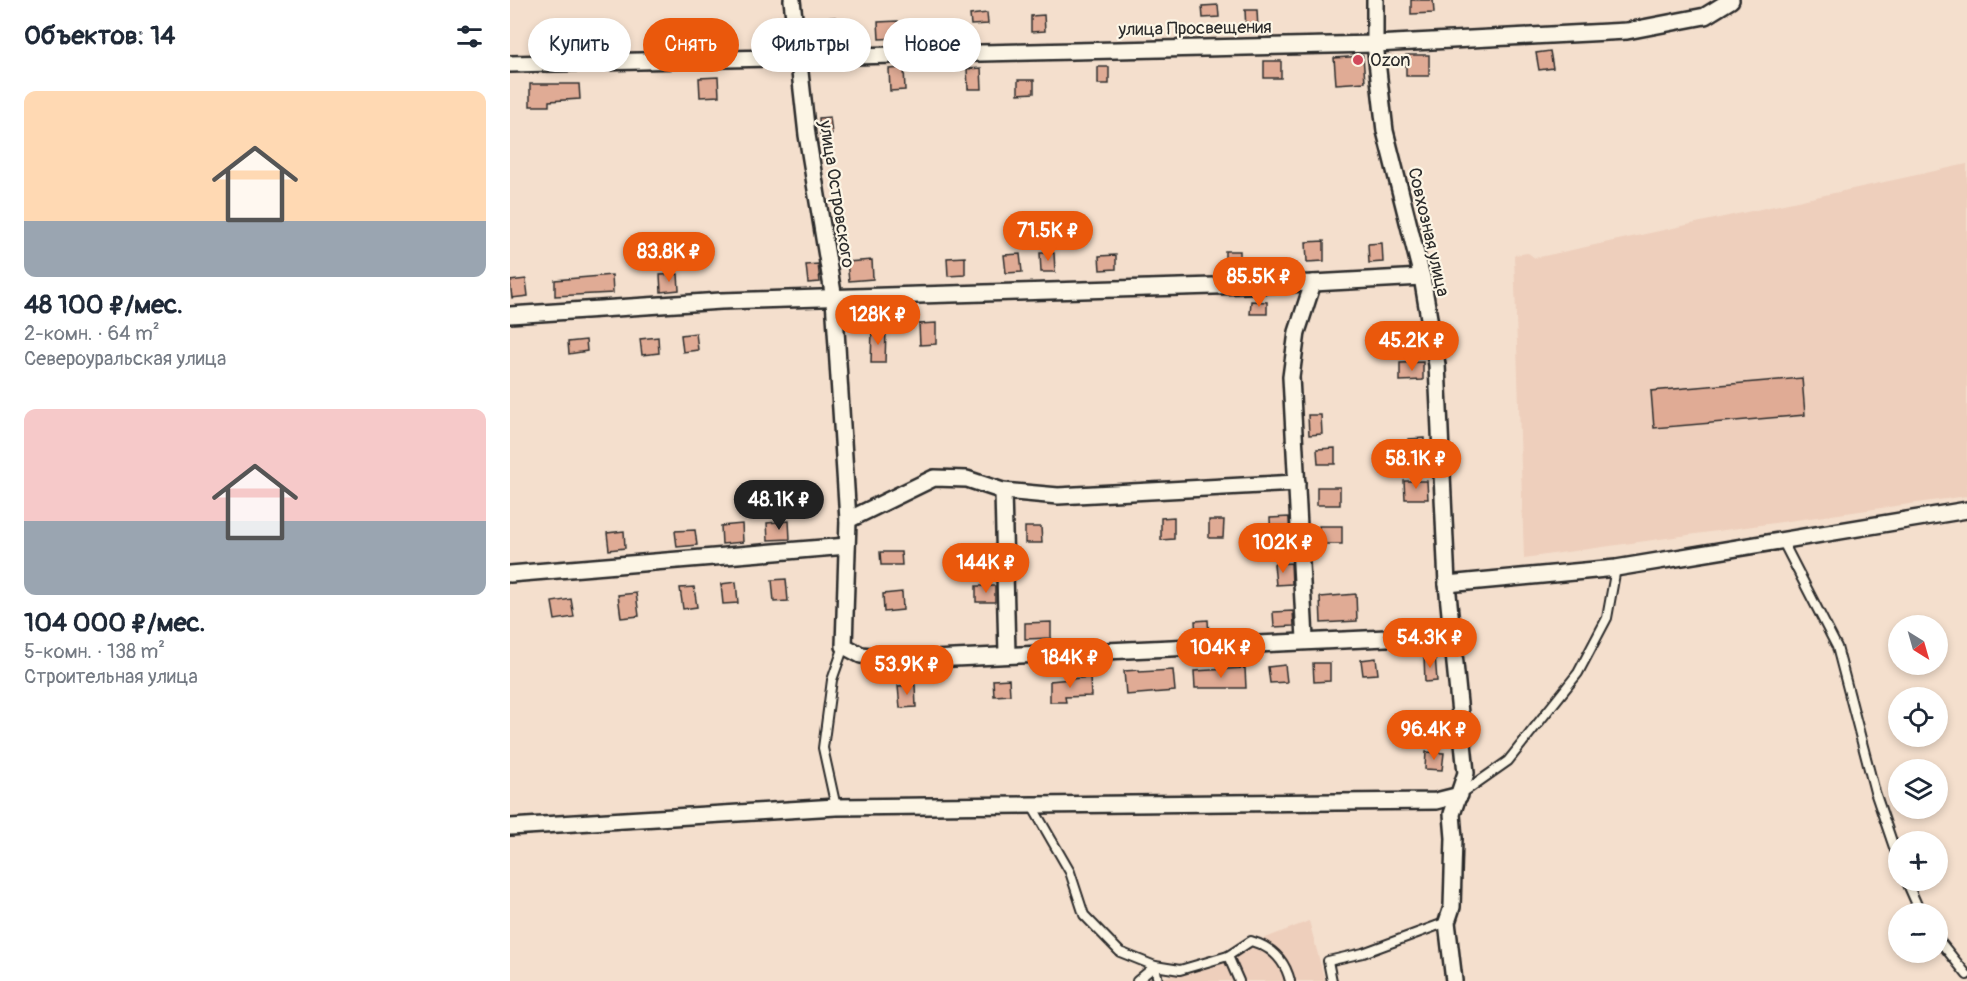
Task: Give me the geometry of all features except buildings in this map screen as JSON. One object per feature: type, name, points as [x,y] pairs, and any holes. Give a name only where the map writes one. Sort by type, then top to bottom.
[{"type":"street","name":"улица Островского","points":[[792,0],[794,18]]},
{"type":"street","name":"Совхозная улица","points":[[1375,0],[1375,44],[1385,131],[1422,277],[1437,365],[1447,584],[1466,773],[1452,814],[1454,838],[1452,907],[1447,922],[1454,981]]},
{"type":"street","points":[[1705,16],[1709,0]]},
{"type":"street","name":"улица Просвещения","points":[[871,54],[1375,44],[1627,31],[1705,16],[1731,0]]},
{"type":"street","name":"улица Просвещения","points":[[510,64],[751,57]]},
{"type":"street","name":"улица Островского","points":[[800,72],[807,135],[834,299],[848,520],[844,646]]},
{"type":"street","points":[[510,315],[721,301],[1313,283],[1422,277]]},
{"type":"street","points":[[1305,639],[1291,377],[1297,332],[1313,283]]},
{"type":"street","points":[[848,520],[934,478],[967,479],[1003,490],[1058,496],[1297,483]]},
{"type":"street","points":[[1003,490],[1007,654]]},
{"type":"street","points":[[1447,584],[1616,568],[1967,510]]},
{"type":"street","points":[[510,574],[847,546]]},
{"type":"street","points":[[844,646],[861,656],[911,660],[1305,639],[1451,635]]},
{"type":"street","points":[[510,827],[836,807],[1436,801],[1460,795]]},
{"type":"lane","points":[[1782,540],[1837,647],[1875,792],[1888,831]]},
{"type":"lane","points":[[1460,795],[1508,761],[1578,673],[1607,618],[1616,568]]},
{"type":"lane","points":[[836,807],[823,748],[832,680],[844,646]]},
{"type":"lane","points":[[1032,806],[1070,872],[1084,915],[1120,952],[1155,966],[1180,970],[1228,956],[1251,941],[1267,945],[1286,966],[1290,981]]},
{"type":"lane","points":[[1332,981],[1328,961],[1363,953],[1447,922]]},
{"type":"lane","points":[[1948,951],[1967,975]]},
{"type":"lane","points":[[1228,956],[1239,981]]},
{"type":"lane","points":[[1137,981],[1155,966]]},
{"type":"lane","points":[[1155,966],[1158,981]]},
{"type":"shaded area","points":[[1967,164],[1967,496],[1524,558],[1514,255],[1528,253],[1535,258]]},
{"type":"shaded area","points":[[1309,921],[1325,981],[1156,981]]},
{"type":"place","name":"Ozon","points":[[1358,60]]}]
